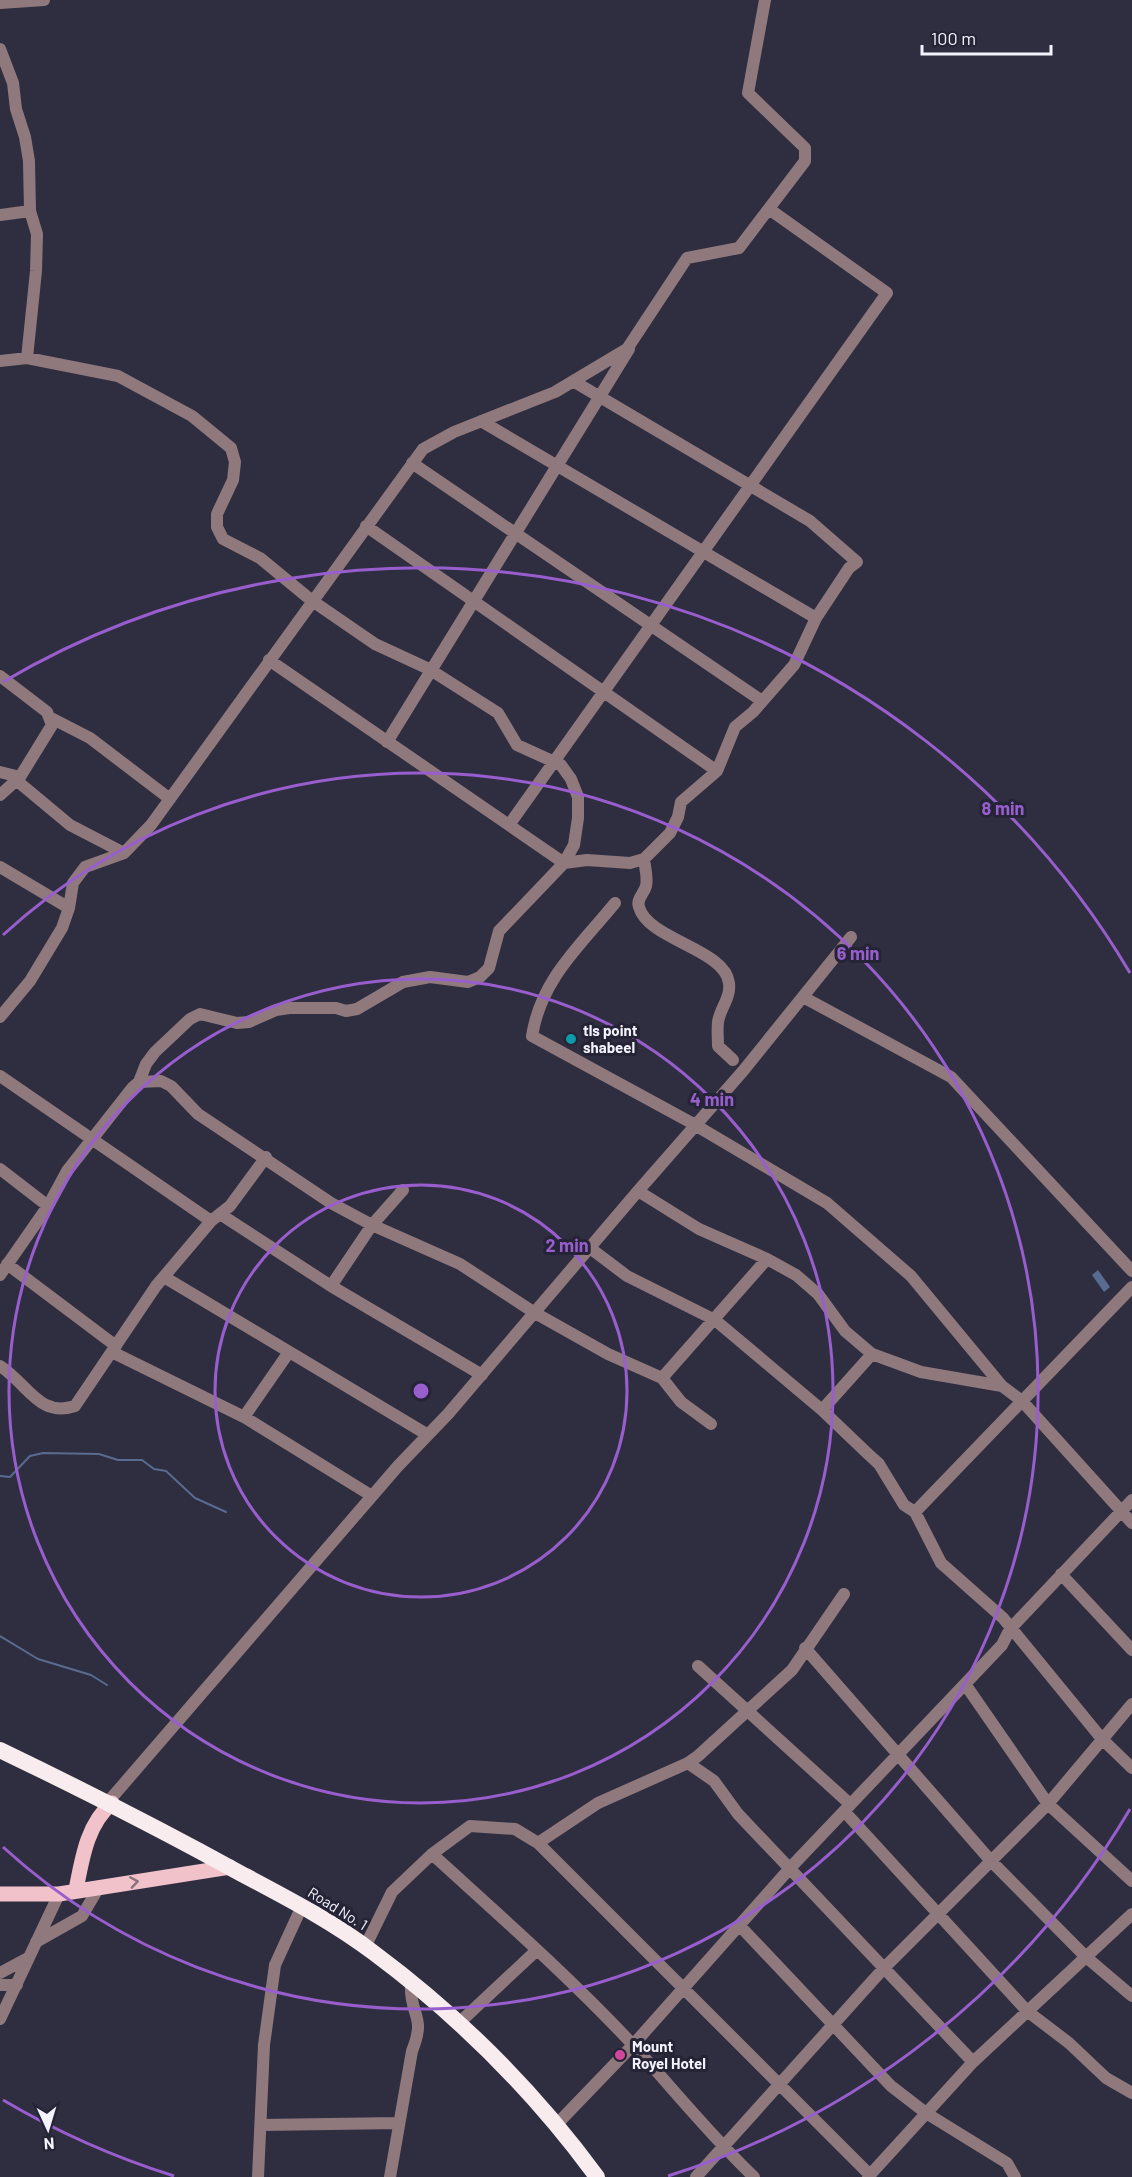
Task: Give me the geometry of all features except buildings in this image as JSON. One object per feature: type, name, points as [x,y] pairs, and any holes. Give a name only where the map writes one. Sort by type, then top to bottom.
[{"type":"highway","name":"Road No. 1","points":[[0,1750],[110,1803],[230,1867],[302,1906],[365,1947],[478,2038],[558,2123],[597,2177]]},
{"type":"main road","points":[[76,1890],[84,1851],[99,1814],[110,1803]]},
{"type":"main road","points":[[0,1894],[59,1894],[230,1867]]},
{"type":"street","points":[[0,3],[44,0]]},
{"type":"street","points":[[0,1017],[30,981],[62,928],[74,883],[85,867],[124,853],[151,825],[311,600],[423,449],[481,421],[555,392],[627,349],[687,258],[740,248],[805,160],[805,148],[748,93],[765,0]]},
{"type":"street","points":[[0,49],[14,83],[16,109],[25,137],[29,161],[30,211],[37,234],[36,271],[27,358]]},
{"type":"street","points":[[509,825],[887,293],[769,209]]},
{"type":"street","points":[[0,215],[30,211]]},
{"type":"street","points":[[387,742],[673,279]]},
{"type":"street","points":[[0,362],[27,358],[118,376],[192,416],[231,448],[235,462],[233,480],[217,514],[217,527],[223,539],[260,558],[311,600],[375,644],[431,670],[498,713],[517,746],[561,765],[571,779],[578,796],[574,845],[564,863],[499,932],[489,968],[480,977],[468,982],[430,977],[403,981],[357,1009],[346,1011],[336,1008],[289,1008],[276,1010],[249,1022],[237,1023],[200,1014],[190,1019],[155,1052],[146,1064],[139,1082],[67,1171],[48,1206],[4,1269],[114,1349],[244,1417],[372,1496]]},
{"type":"street","points":[[269,660],[564,863],[586,860],[630,863],[644,859],[670,833],[678,817],[681,802],[717,771],[735,727],[794,665],[816,618],[849,568],[856,562],[810,521],[573,381]]},
{"type":"street","points":[[481,421],[816,618]]},
{"type":"street","points":[[412,463],[762,701]]},
{"type":"street","points":[[366,526],[717,771]]},
{"type":"street","points":[[0,676],[48,712],[52,725],[18,778],[0,795]]},
{"type":"street","points":[[51,718],[90,738],[170,799]]},
{"type":"street","points":[[0,772],[18,778],[70,825],[124,853]]},
{"type":"street","points":[[644,859],[646,889],[640,897],[638,907],[664,935],[676,938],[711,959],[724,970],[729,981],[729,995],[718,1022],[718,1046],[733,1060]]},
{"type":"street","points":[[0,867],[69,908]]},
{"type":"street","points":[[615,903],[547,986],[536,1011],[532,1036],[695,1126],[827,1203],[911,1276],[1002,1386],[1022,1401],[1132,1523]]},
{"type":"street","points":[[110,1803],[372,1496],[482,1375],[695,1126],[851,937]]},
{"type":"street","points":[[803,997],[951,1077],[1132,1271]]},
{"type":"street","points":[[0,1077],[215,1218],[482,1375]]},
{"type":"street","points":[[139,1082],[161,1081],[171,1086],[198,1114],[266,1157],[331,1203],[372,1225],[460,1264],[535,1313],[608,1354],[662,1378],[681,1402],[711,1424]]},
{"type":"street","points":[[0,1366],[45,1406],[60,1411],[75,1406],[164,1277],[215,1218],[230,1206],[266,1157]]},
{"type":"street","points":[[0,1169],[48,1206]]},
{"type":"street","points":[[331,1286],[372,1225],[403,1190]]},
{"type":"street","points":[[638,1191],[699,1229],[767,1259],[796,1275],[811,1288],[845,1331],[872,1354],[921,1372],[1002,1386]]},
{"type":"street","points":[[590,1248],[627,1276],[715,1320],[822,1410],[879,1464],[904,1504],[915,1512],[941,1563],[1003,1618],[1102,1739],[1132,1768]]},
{"type":"street","points":[[662,1378],[767,1259]]},
{"type":"street","points":[[164,1277],[428,1435]]},
{"type":"street","points":[[915,1512],[1132,1287]]},
{"type":"street","points":[[244,1417],[289,1352]]},
{"type":"street","points":[[822,1410],[872,1354]]},
{"type":"street","points":[[558,2123],[633,2045],[791,1867],[1002,1645],[1010,1629],[1132,1500]]},
{"type":"street","points":[[1061,1574],[1132,1650]]},
{"type":"street","points":[[538,1843],[598,1803],[688,1763],[792,1670],[844,1594]]},
{"type":"street","points":[[806,1648],[991,1860],[1086,1957],[1132,1996]]},
{"type":"street","points":[[698,1666],[748,1709],[847,1808],[1028,2012],[1069,2043],[1106,2078],[1132,2093]]},
{"type":"street","points":[[965,1684],[1048,1804],[1132,1881]]},
{"type":"street","points":[[696,2177],[884,1968],[1048,1804],[1132,1704]]},
{"type":"street","points":[[688,1763],[714,1781],[738,1814],[791,1867],[973,2062]]},
{"type":"street","points":[[365,1947],[392,1892],[432,1854],[470,1826],[515,1829],[538,1843],[684,1987],[869,2176],[973,2062],[1132,1914]]},
{"type":"street","points":[[432,1854],[537,1950],[633,2045],[723,2147],[754,2177]]},
{"type":"street","points":[[36,1942],[82,1917],[99,1887]]},
{"type":"street","points":[[0,2019],[59,1894]]},
{"type":"street","points":[[258,2177],[264,2045],[275,1965],[302,1906]]},
{"type":"street","points":[[739,1925],[891,2086],[927,2113],[1007,2163],[1015,2177]]},
{"type":"street","points":[[459,2023],[537,1950]]},
{"type":"street","points":[[0,1974],[28,1958]]},
{"type":"street","points":[[390,2177],[412,2051],[419,2033],[420,2020],[410,2002],[411,1983]]},
{"type":"street","points":[[0,1984],[17,1985]]},
{"type":"street","points":[[261,2125],[399,2123]]},
{"type":"water","points":[[1098,1270],[1110,1287],[1104,1292],[1092,1275]]},
{"type":"waterway","points":[[0,1476],[10,1477],[30,1456],[43,1453],[99,1454],[118,1460],[142,1460],[154,1469],[166,1471],[195,1498],[226,1512]]},
{"type":"waterway","points":[[0,1636],[38,1659],[91,1675],[107,1685]]},
{"type":"place","name":"tls point shabeel","points":[[571,1039]]},
{"type":"place","name":"Mount Royel Hotel","points":[[620,2055]]}]
